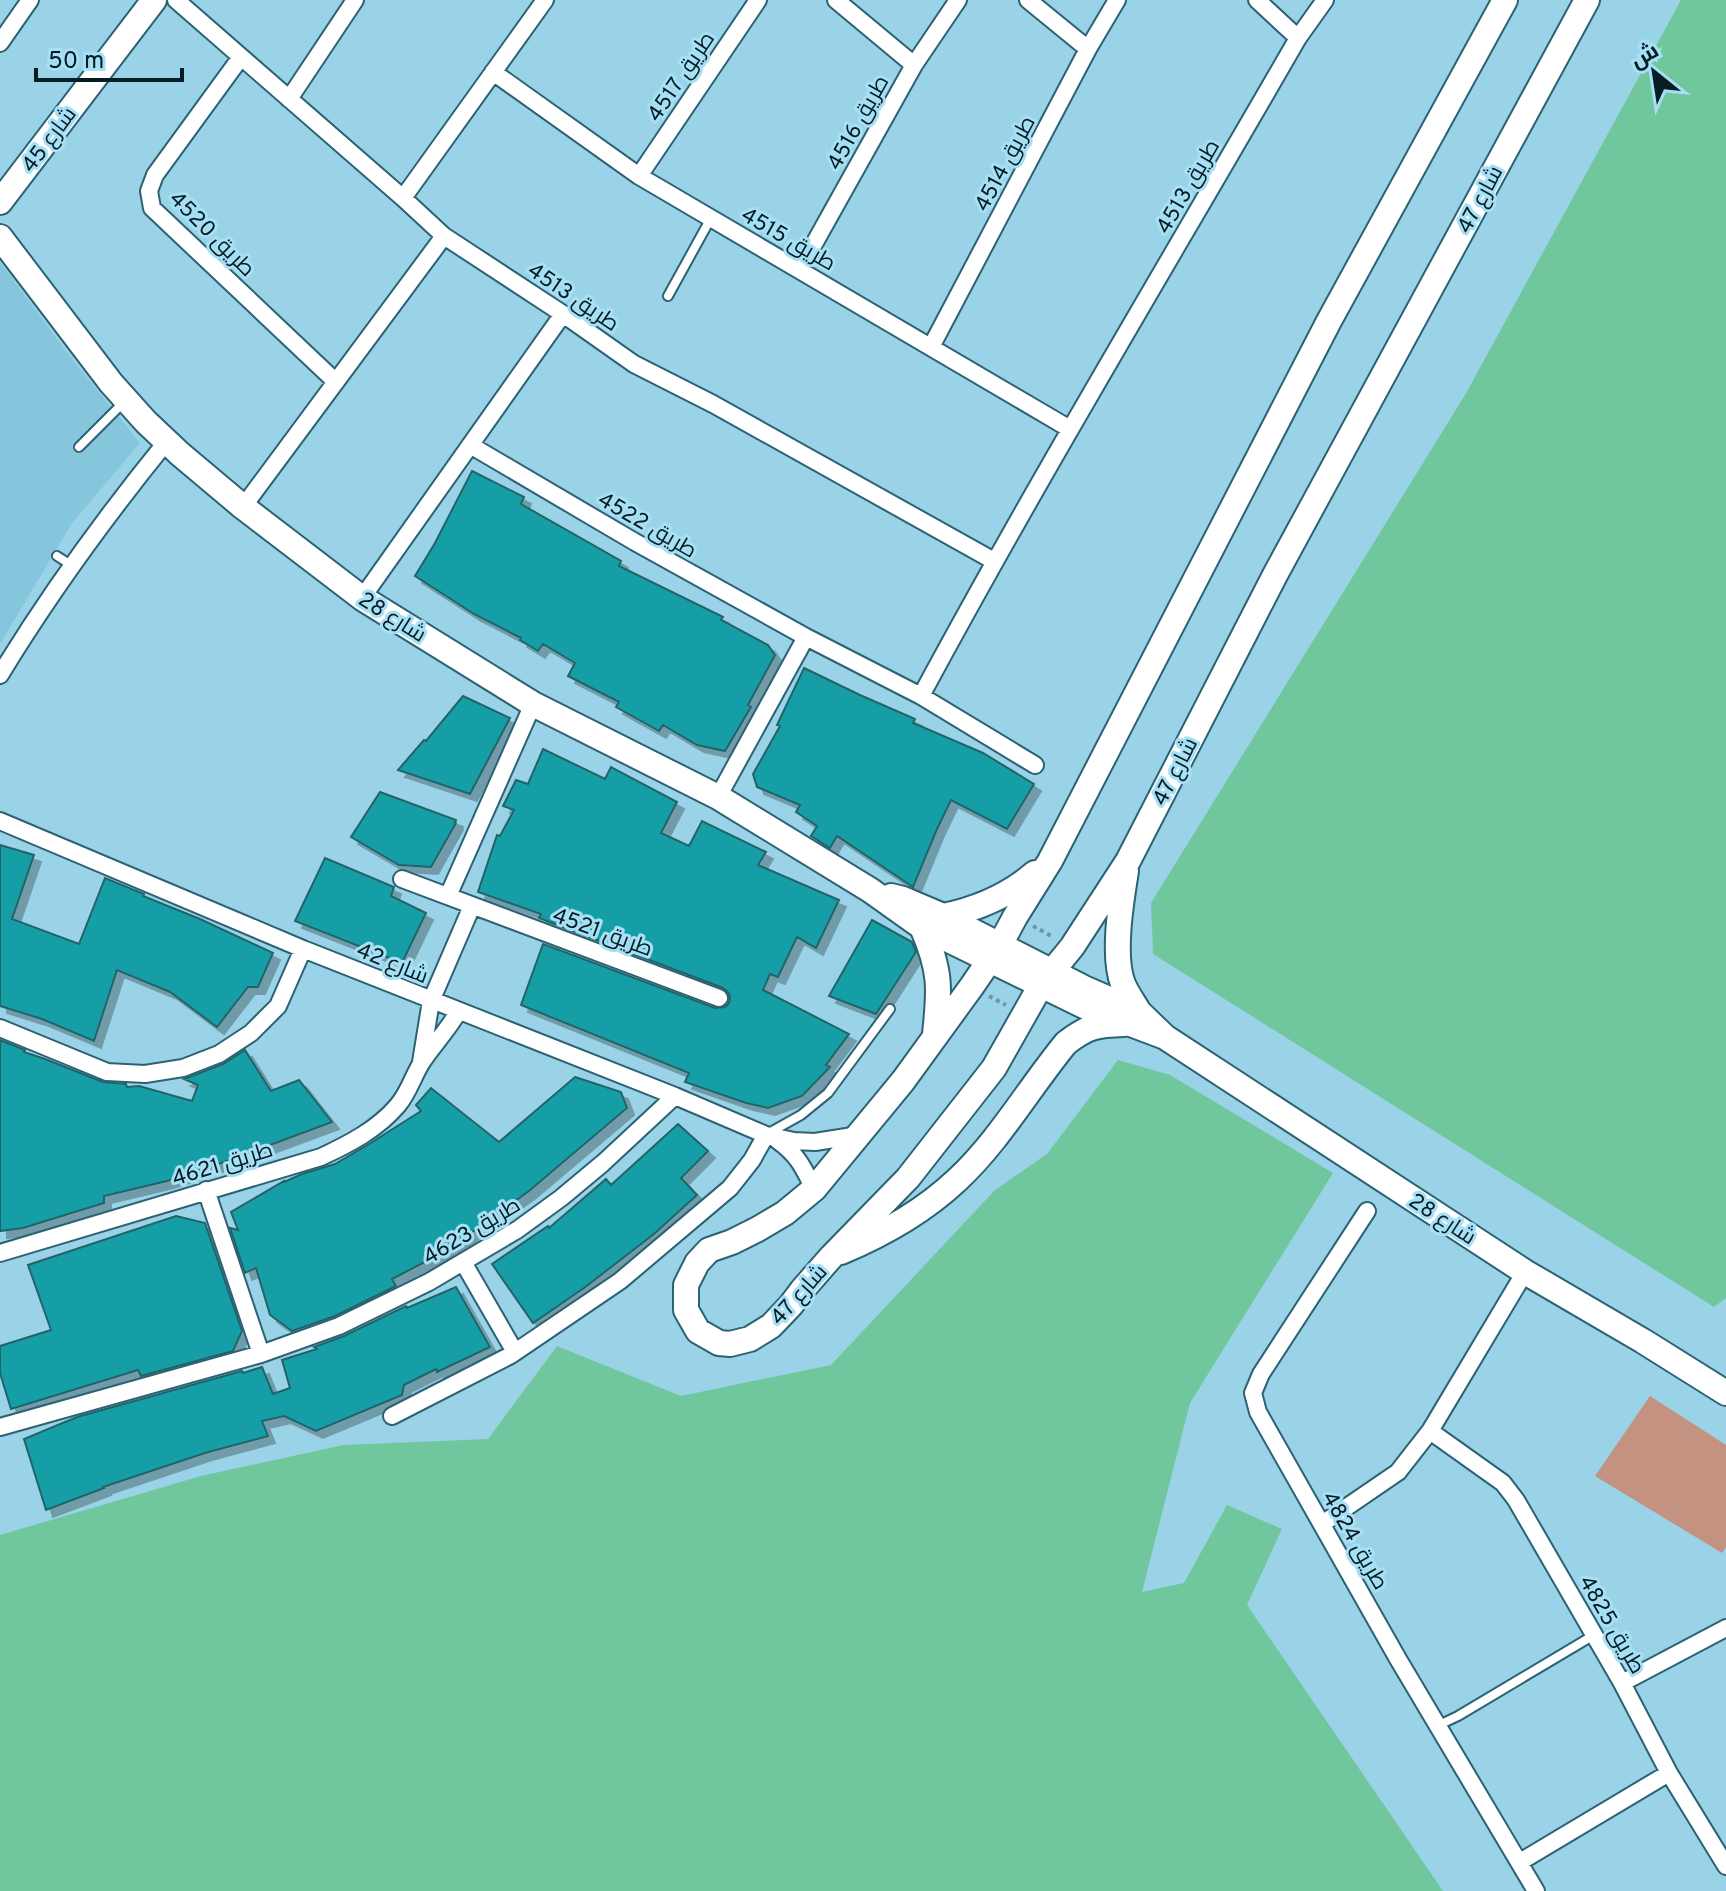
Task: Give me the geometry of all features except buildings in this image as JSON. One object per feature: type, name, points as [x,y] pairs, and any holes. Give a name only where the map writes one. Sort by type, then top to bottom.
[{"type":"street","points":[[0,43],[30,0]]},
{"type":"street","name":"شارع 45","points":[[0,202],[154,0]]},
{"type":"street","name":"طريق 4513","points":[[176,0],[444,236],[634,364],[713,404],[994,561]]},
{"type":"street","points":[[289,99],[355,0]]},
{"type":"street","points":[[403,198],[545,0]]},
{"type":"street","name":"طريق 4517","points":[[639,176],[758,0]]},
{"type":"street","points":[[836,0],[914,65]]},
{"type":"street","name":"طريق 4516","points":[[800,269],[914,65],[958,0]]},
{"type":"street","points":[[1028,0],[1088,49]]},
{"type":"street","name":"طريق 4514","points":[[931,347],[1088,49],[1117,0]]},
{"type":"street","points":[[1257,0],[1298,38]]},
{"type":"street","name":"طريق 4513","points":[[921,696],[1070,429],[1298,38],[1325,0]]},
{"type":"street","name":"شارع 47","points":[[1505,0],[1329,321],[1050,861],[994,953],[934,1037],[814,1189],[785,1213],[732,1242],[709,1250],[697,1263],[686,1285],[686,1310],[698,1331],[719,1343],[730,1344],[750,1339],[771,1326],[832,1256],[908,1178],[994,1068],[1047,978],[1072,947],[1128,861],[1275,575],[1587,0]]},
{"type":"street","name":"طريق 4520","points":[[241,57],[155,175],[149,191],[152,208],[336,382]]},
{"type":"street","name":"طريق 4515","points":[[493,72],[639,176],[1070,429]]},
{"type":"street","points":[[243,507],[444,236]]},
{"type":"street","name":"شارع 28","points":[[0,237],[126,400],[167,441],[243,507],[362,598],[533,704],[718,797],[870,890],[1047,978],[1084,988],[1165,1037],[1525,1272],[1726,1393]]},
{"type":"street","points":[[362,598],[563,314]]},
{"type":"street","points":[[0,675],[64,561],[102,523],[167,441]]},
{"type":"street","name":"طريق 4522","points":[[470,445],[635,542],[806,637],[921,696],[1035,765]]},
{"type":"street","points":[[718,797],[806,637]]},
{"type":"street","points":[[448,896],[533,704]]},
{"type":"street","name":"شارع 42","points":[[0,821],[303,949],[769,1136],[789,1148],[801,1161],[814,1189]]},
{"type":"street","points":[[934,1037],[940,985],[930,946],[932,922],[1007,894],[1050,861]]},
{"type":"street","points":[[832,1256],[878,1237],[920,1211],[959,1179],[1066,1043],[1080,1032],[1097,1025],[1133,1018],[1122,984],[1118,958],[1120,906],[1128,861]]},
{"type":"street","name":"طريق 4521","points":[[402,879],[719,998]]},
{"type":"street","points":[[431,1001],[472,906]]},
{"type":"street","points":[[0,1028],[107,1072],[145,1074],[183,1068],[219,1054],[251,1033],[278,1006],[303,949]]},
{"type":"street","name":"طريق 4621","points":[[421,1064],[431,1001]]},
{"type":"street","name":"طريق 4621","points":[[0,1253],[321,1157],[363,1135],[398,1105],[421,1064],[458,1012]]},
{"type":"street","name":"طريق 4623","points":[[261,1354],[339,1326],[429,1282],[517,1230],[603,1163],[675,1096]]},
{"type":"street","name":"شارع 42","points":[[769,1136],[815,1142],[859,1135]]},
{"type":"street","points":[[392,1416],[515,1352],[620,1281],[730,1188],[769,1136]]},
{"type":"street","points":[[0,1427],[261,1354],[206,1190]]},
{"type":"street","name":"طريق 4824","points":[[1367,1211],[1261,1374],[1253,1393],[1258,1412],[1398,1659],[1536,1891]]},
{"type":"street","points":[[463,1262],[515,1352]]},
{"type":"street","points":[[1322,1524],[1398,1472],[1430,1431],[1525,1272]]},
{"type":"street","name":"طريق 4825","points":[[1430,1431],[1510,1491],[1622,1683],[1669,1773],[1719,1839],[1726,1866]]},
{"type":"street","points":[[1622,1683],[1726,1628]]},
{"type":"street","points":[[1520,1862],[1669,1773]]},
{"type":"lane","points":[[668,296],[711,218]]},
{"type":"lane","points":[[79,447],[126,400]]},
{"type":"lane","points":[[769,1136],[828,1093],[890,1009]]},
{"type":"lane","points":[[1439,1725],[1594,1635]]},
{"type":"path","points":[[1015,917],[1072,947]]},
{"type":"shaded area","points":[[1681,0],[1726,0],[1726,1298],[1714,1307],[1153,954],[1151,903],[1465,395]]},
{"type":"shaded area","points":[[0,262],[65,350],[140,443],[72,523],[0,644]]},
{"type":"shaded area","points":[[1118,1060],[1170,1075],[1333,1173],[1190,1403],[1142,1592],[1184,1583],[1227,1505],[1282,1529],[1247,1605],[1443,1891],[0,1891],[0,1535],[201,1476],[343,1445],[488,1439],[557,1346],[681,1396],[831,1365],[995,1190],[1047,1154]]},
{"type":"shaded area","points":[[1650,1396],[1726,1445],[1726,1547],[1722,1553],[1595,1476]]}]
